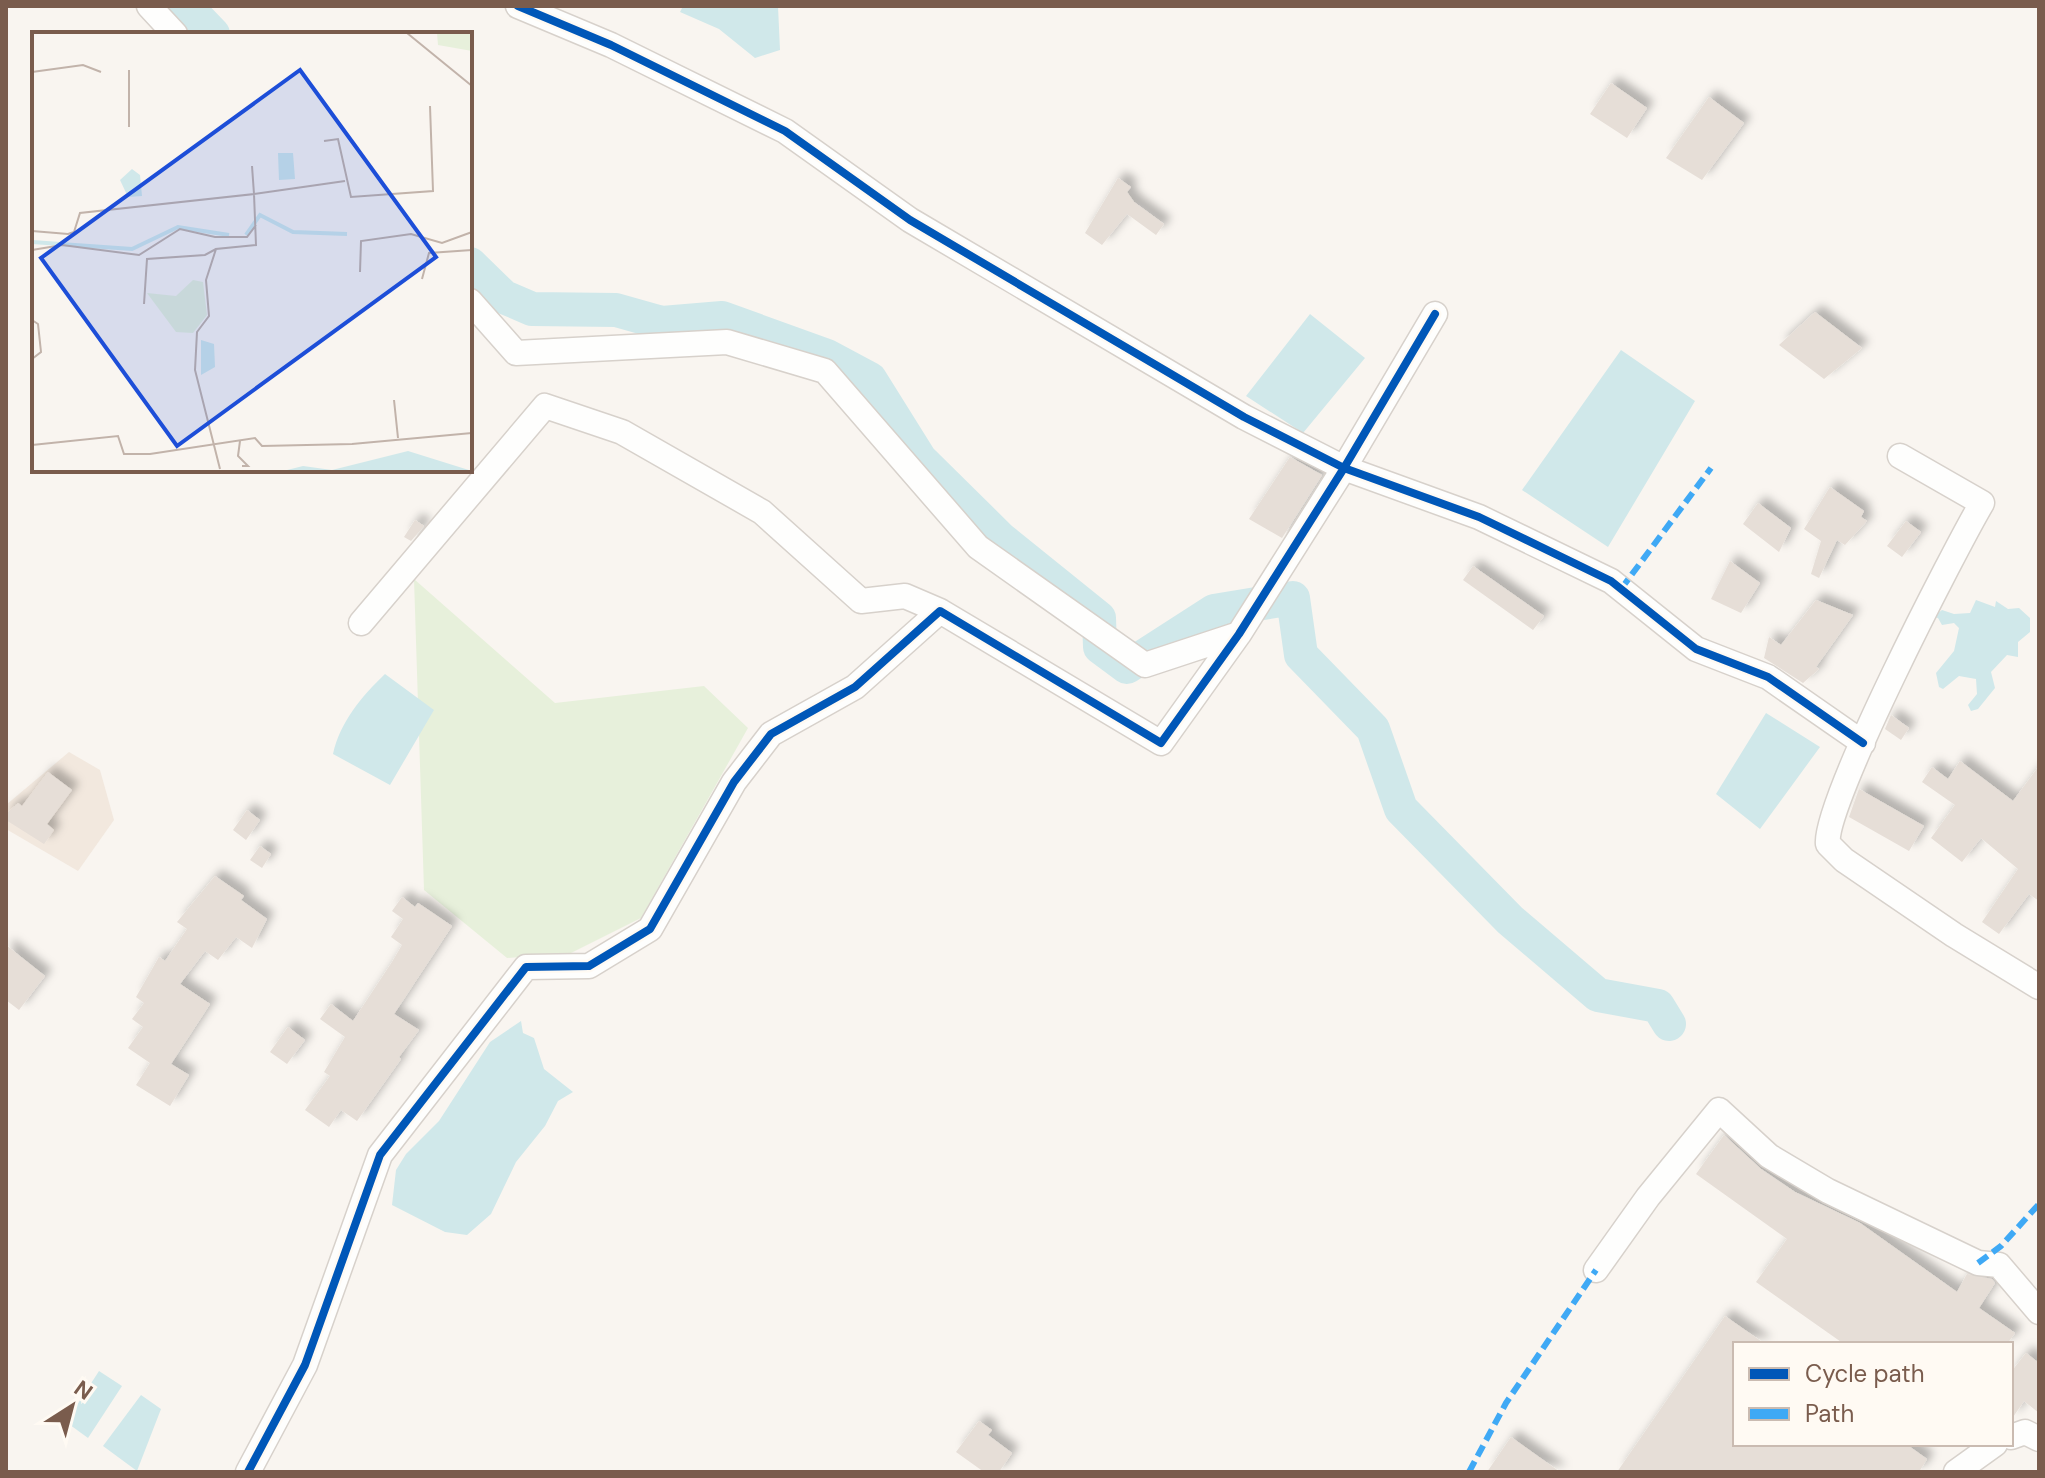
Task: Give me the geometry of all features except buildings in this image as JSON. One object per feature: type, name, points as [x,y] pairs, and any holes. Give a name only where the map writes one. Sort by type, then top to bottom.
[{"type":"street","points":[[149,6],[173,32]]},
{"type":"street","points":[[518,6],[611,45],[785,131],[910,220],[1244,417],[1344,468],[1479,517],[1611,581],[1696,649],[1768,677],[1863,743]]},
{"type":"street","points":[[472,303],[516,353],[727,342],[825,371],[978,547],[1145,665],[1239,634]]},
{"type":"street","points":[[361,623],[545,406],[622,432],[762,512],[861,601],[905,596],[940,611],[1161,743],[1239,634],[1344,468],[1435,314]]},
{"type":"street","points":[[1900,456],[1982,503],[1863,743],[1829,824],[1829,848],[1954,935],[2039,987]]},
{"type":"street","points":[[248,1472],[305,1365],[380,1155],[526,967],[589,966],[650,929],[734,782],[771,734],[855,687],[940,611]]},
{"type":"street","points":[[1596,1270],[1648,1197],[1719,1110],[1769,1156],[1828,1191],[1978,1263],[1999,1265],[2039,1312]]},
{"type":"street","points":[[2013,1436],[2025,1432],[2039,1439]]},
{"type":"street","points":[[1956,1472],[1992,1446]]},
{"type":"shaded area","points":[[69,752],[100,770],[114,820],[78,871],[6,829],[6,805]]},
{"type":"green space","points":[[414,579],[555,703],[704,686],[748,728],[641,918],[571,953],[507,958],[424,890]]},
{"type":"water","points":[[683,6],[778,6],[780,50],[755,58],[719,29],[680,12]]},
{"type":"water","points":[[1310,314],[1365,358],[1303,433],[1246,396]]},
{"type":"water","points":[[1621,350],[1695,401],[1608,547],[1522,490]]},
{"type":"water","points":[[1976,600],[1995,607],[1996,601],[2008,609],[2019,608],[2030,618],[2030,632],[2018,642],[2018,657],[2007,655],[1991,672],[1995,688],[1978,709],[1971,711],[1968,705],[1977,694],[1976,679],[1959,676],[1943,689],[1939,687],[1936,673],[1954,651],[1959,628],[1954,623],[1942,625],[1938,618],[1933,617],[1942,610],[1954,614],[1970,613]]},
{"type":"water","points":[[385,674],[434,710],[390,785],[333,754],[353,710]]},
{"type":"water","points":[[1766,713],[1820,747],[1760,829],[1716,794]]},
{"type":"water","points":[[521,1021],[523,1033],[534,1038],[544,1069],[573,1092],[558,1101],[545,1126],[516,1162],[491,1214],[467,1235],[445,1232],[392,1205],[396,1170],[406,1154],[439,1121],[490,1042]]},
{"type":"water","points":[[99,1371],[122,1386],[88,1438],[66,1422]]},
{"type":"water","points":[[141,1395],[161,1409],[137,1471],[103,1446]]},
{"type":"waterway","points":[[186,6],[211,32]]},
{"type":"waterway","points":[[472,266],[504,297],[532,309],[616,310],[662,323],[722,318],[827,356],[870,379],[920,459],[1001,539],[1099,618],[1100,647],[1127,667],[1214,611],[1293,598],[1301,655],[1373,729],[1401,809],[1510,920],[1598,995],[1658,1006],[1669,1024]]},
{"type":"marked path","points":[[1621,589],[1711,468]]},
{"type":"marked path","points":[[1978,1263],[2001,1246],[2039,1204]]},
{"type":"marked path","points":[[1469,1472],[1506,1403],[1596,1270]]},
{"type":"cycle path","points":[[518,6],[611,45],[785,131],[910,220],[1244,417],[1344,468],[1435,314]]},
{"type":"cycle path","points":[[248,1472],[305,1365],[380,1155],[526,967],[589,966],[650,929],[734,782],[771,734],[855,687],[940,611],[1161,743],[1239,634],[1344,468],[1479,517],[1611,581],[1696,649],[1768,677],[1863,743]]}]
